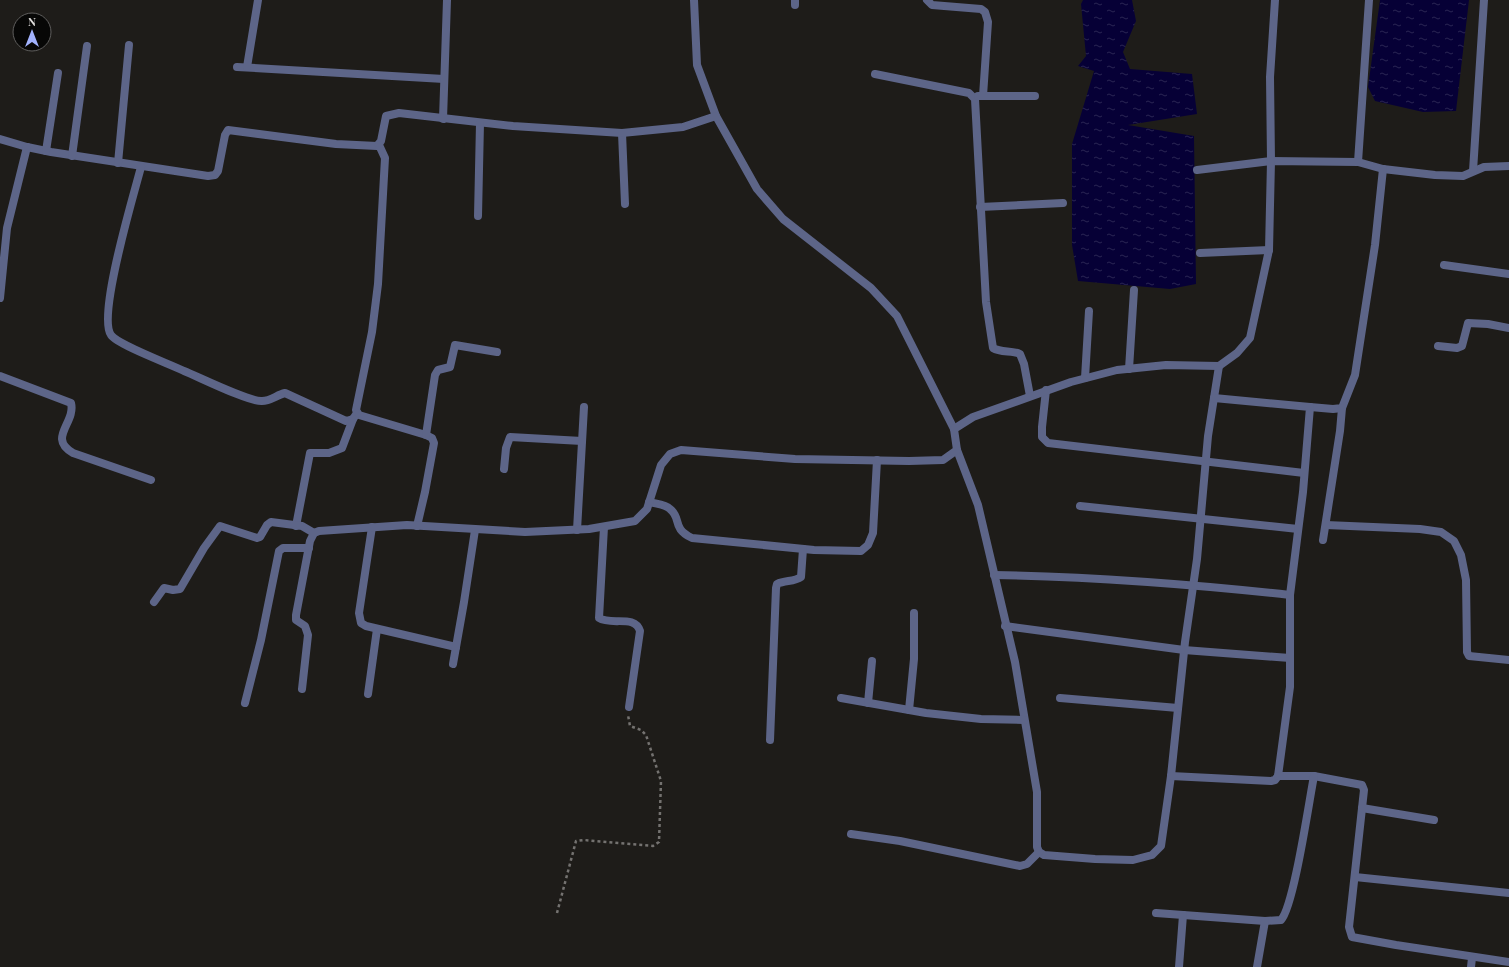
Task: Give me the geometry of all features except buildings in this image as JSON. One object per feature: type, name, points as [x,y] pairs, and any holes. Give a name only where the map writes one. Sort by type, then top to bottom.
[{"type":"street","points":[[247,67],[258,0]]},
{"type":"street","points":[[443,119],[447,0]]},
{"type":"street","points":[[694,0],[697,65],[716,116],[757,189],[783,219],[871,288],[897,316],[954,429],[956,450],[978,505],[1016,669],[1037,792],[1037,847],[1039,852],[1044,855],[1133,860],[1152,855],[1161,846],[1171,776],[1206,461],[1219,366]]},
{"type":"street","points":[[927,0],[928,3],[932,5],[981,9],[986,12],[988,22],[984,96]]},
{"type":"street","points":[[954,429],[973,417],[1046,390],[1085,378],[1129,369],[1166,365],[1219,366],[1237,353],[1250,338],[1269,250],[1271,161],[1270,77],[1275,0]]},
{"type":"street","points":[[1358,162],[1369,0]]},
{"type":"street","points":[[1473,171],[1484,0]]},
{"type":"street","points":[[118,163],[129,45]]},
{"type":"street","points":[[72,156],[87,46]]},
{"type":"street","points":[[237,67],[444,79]]},
{"type":"street","points":[[46,151],[58,73]]},
{"type":"street","points":[[875,74],[944,87],[973,96],[1035,96]]},
{"type":"street","points":[[973,96],[976,105],[986,302],[993,348],[996,350],[1015,351],[1020,354],[1024,364],[1030,396]]},
{"type":"street","points":[[296,526],[310,452],[329,452],[342,448],[355,416],[372,332],[378,284],[385,158],[379,145],[384,119],[391,114],[399,113],[480,123],[622,133],[683,127],[716,116]]},
{"type":"street","points":[[478,216],[480,123]]},
{"type":"street","points":[[0,139],[27,147],[72,156],[208,176],[215,174],[218,171],[225,135],[228,130],[336,144],[379,145]]},
{"type":"street","points":[[622,133],[625,204]]},
{"type":"street","points":[[0,293],[6,228],[27,147]]},
{"type":"street","points":[[1197,170],[1271,161],[1358,162],[1383,169],[1446,176],[1468,175],[1473,171],[1489,166],[1509,166]]},
{"type":"street","points":[[141,167],[113,277],[107,312],[107,324],[110,335],[119,341],[235,393],[261,402],[285,393],[346,421],[355,416],[426,435],[432,438],[434,449],[417,526]]},
{"type":"street","points":[[1323,540],[1340,431],[1342,408],[1354,375],[1375,245],[1383,169]]},
{"type":"street","points":[[980,207],[1063,203]]},
{"type":"street","points":[[1200,253],[1269,250]]},
{"type":"street","points":[[1444,266],[1509,274]]},
{"type":"street","points":[[1129,369],[1134,290]]},
{"type":"street","points":[[1085,378],[1089,311]]},
{"type":"street","points":[[1438,346],[1457,348],[1462,346],[1468,323],[1488,324],[1509,328]]},
{"type":"street","points":[[426,435],[435,375],[438,370],[450,366],[455,345],[497,352]]},
{"type":"street","points":[[0,376],[71,404],[72,411],[62,438],[62,444],[65,449],[151,480]]},
{"type":"street","points":[[1046,390],[1042,438],[1048,443],[1304,473]]},
{"type":"street","points":[[1214,398],[1333,409],[1342,408]]},
{"type":"street","points":[[577,530],[584,407]]},
{"type":"street","points":[[1171,776],[1271,781],[1275,780],[1278,776],[1290,687],[1290,595],[1310,407]]},
{"type":"street","points":[[504,469],[506,448],[510,437],[515,436],[582,441]]},
{"type":"street","points":[[154,602],[164,588],[173,590],[180,589],[204,548],[220,526],[257,538],[260,537],[269,523],[307,528],[314,533],[330,529],[417,526],[525,532],[577,530],[635,521],[647,509],[661,465],[670,454],[681,450],[795,459],[943,460],[956,450]]},
{"type":"street","points":[[649,502],[669,507],[674,512],[678,528],[683,534],[692,538],[802,549],[861,551],[868,545],[873,533],[877,460]]},
{"type":"street","points":[[1080,506],[1298,529]]},
{"type":"street","points":[[1326,525],[1420,529],[1441,532],[1454,541],[1461,555],[1466,580],[1467,652],[1469,656],[1509,660]]},
{"type":"street","points":[[372,527],[359,619],[361,623],[377,629],[456,647]]},
{"type":"street","points":[[604,527],[599,618],[634,623],[640,631],[629,707]]},
{"type":"street","points":[[453,664],[475,530]]},
{"type":"street","points":[[302,689],[308,635],[307,630],[296,620],[296,616],[309,548],[314,533]]},
{"type":"street","points":[[245,703],[261,640],[280,551],[283,548],[288,547],[309,548]]},
{"type":"street","points":[[770,740],[776,588],[777,584],[781,582],[798,579],[801,577],[802,549]]},
{"type":"street","points":[[994,575],[1081,577],[1193,584],[1290,595]]},
{"type":"street","points":[[909,710],[914,659],[914,613]]},
{"type":"street","points":[[1005,626],[1184,650],[1290,658]]},
{"type":"street","points":[[368,694],[377,629]]},
{"type":"street","points":[[868,703],[872,661]]},
{"type":"street","points":[[841,698],[909,710],[981,719],[1024,720]]},
{"type":"street","points":[[1060,698],[1178,708]]},
{"type":"street","points":[[1278,776],[1314,776],[1362,785],[1364,790],[1349,927],[1352,937],[1472,958],[1509,962]]},
{"type":"street","points":[[1156,913],[1265,921],[1281,920],[1284,916],[1300,851],[1314,776]]},
{"type":"street","points":[[1362,808],[1434,820]]},
{"type":"street","points":[[851,834],[900,841],[1020,866],[1027,864],[1039,852]]},
{"type":"street","points":[[1355,877],[1509,893]]},
{"type":"street","points":[[1179,967],[1183,915]]},
{"type":"street","points":[[1257,967],[1265,921]]},
{"type":"street","points":[[1472,958],[1472,967]]},
{"type":"path","points":[[557,913],[576,842],[584,840],[653,846],[659,842],[661,781],[646,735],[641,730],[628,724],[629,707]]},
{"type":"water","points":[[1083,0],[1132,0],[1136,21],[1123,52],[1130,69],[1192,74],[1197,114],[1128,125],[1194,136],[1196,284],[1170,289],[1078,281],[1072,245],[1072,144],[1094,71],[1078,66],[1086,56],[1081,4]]},
{"type":"water","points":[[1380,0],[1469,0],[1456,111],[1423,112],[1375,101],[1368,87]]}]
